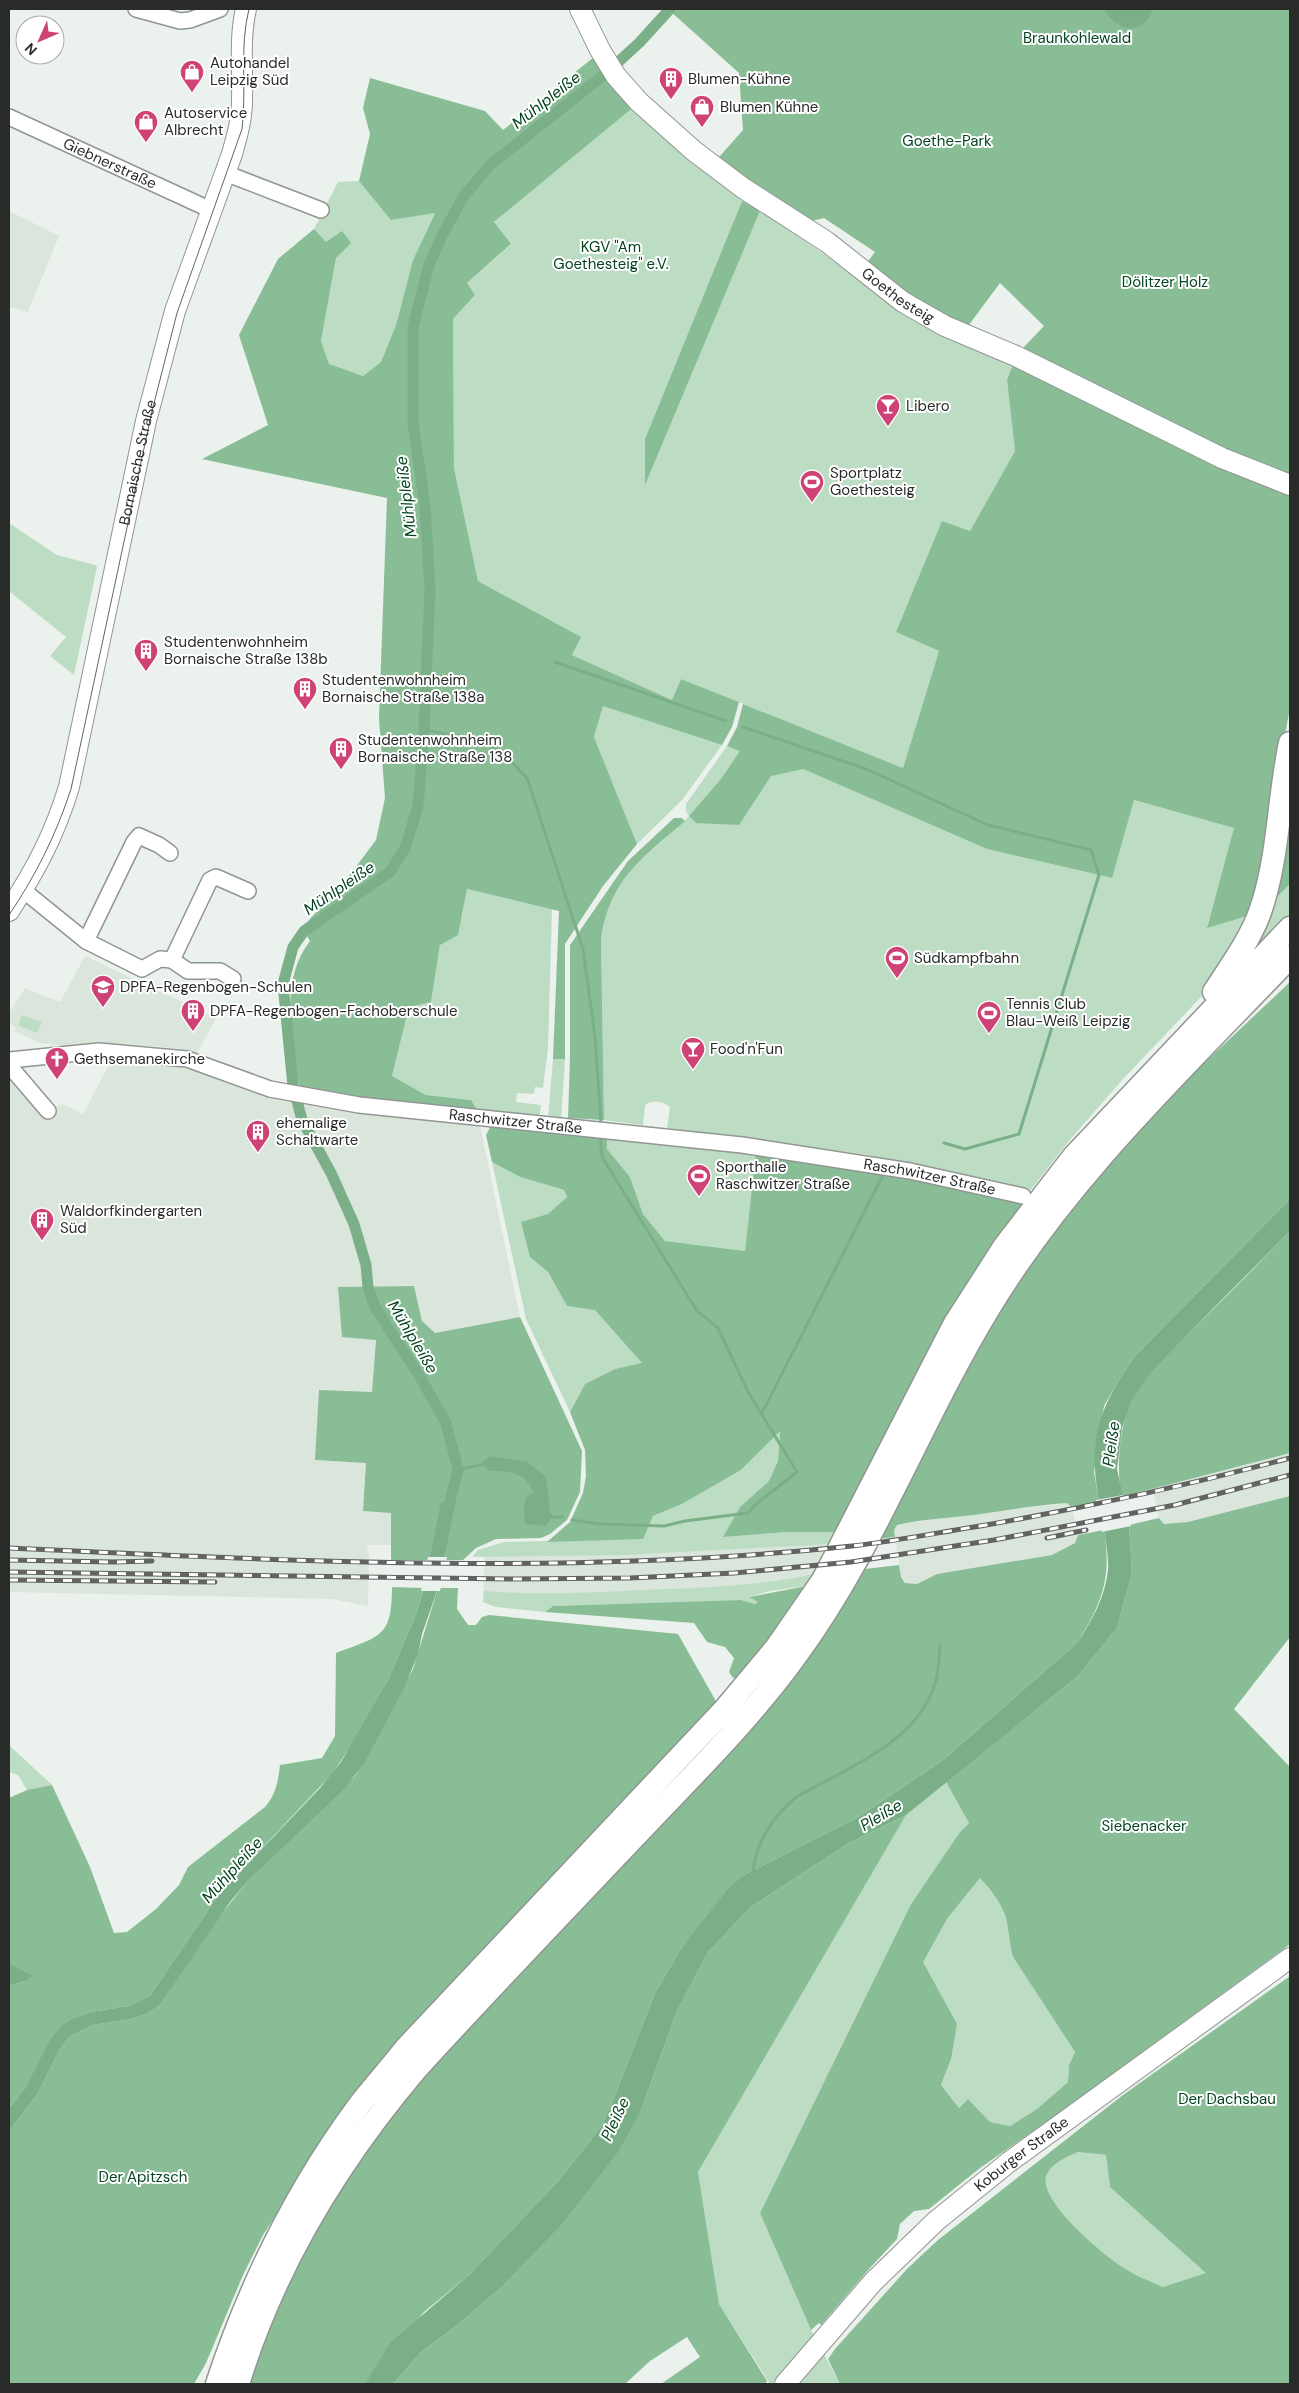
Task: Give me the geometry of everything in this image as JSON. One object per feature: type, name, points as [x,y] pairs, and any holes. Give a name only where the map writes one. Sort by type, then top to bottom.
[{"type":"highway","points":[[1179,1042],[1232,964],[1259,913],[1274,861],[1290,743]]},
{"type":"highway","points":[[217,2384],[249,2296],[278,2235],[317,2168],[360,2104],[406,2048],[725,1710],[776,1648],[823,1580],[946,1340],[984,1276],[1037,1201],[1074,1156],[1179,1042],[1290,928]]},
{"type":"highway","points":[[238,2384],[259,2326],[292,2252],[324,2194],[370,2126],[424,2060],[736,1729],[793,1660],[847,1580],[948,1382],[987,1311],[1022,1258],[1091,1168],[1290,957]]},
{"type":"highway","points":[[206,2384],[227,2353]]},
{"type":"main road","name":"Bornaische Straße","points":[[9,911],[43,856],[57,825],[69,788],[146,422],[175,311],[225,173],[239,128],[242,102],[243,23],[246,9]]},
{"type":"main road","name":"Goethesteig","points":[[580,9],[600,50],[616,76],[639,102],[694,151],[743,188],[827,242],[903,302],[921,314],[1016,356],[1222,458],[1290,485]]},
{"type":"main road","name":"Koburger Straße","points":[[785,2384],[907,2247],[967,2194],[1290,1958]]},
{"type":"street","points":[[136,9],[180,21],[190,20],[220,9]]},
{"type":"street","name":"Giebnerstraße","points":[[9,118],[211,210]]},
{"type":"street","points":[[225,173],[321,210]]},
{"type":"street","points":[[86,941],[134,842],[140,836],[159,844],[170,853]]},
{"type":"street","points":[[172,960],[210,880],[216,877],[248,891]]},
{"type":"street","points":[[23,890],[86,941],[142,969],[160,959],[172,960],[188,971],[220,971],[233,979]]},
{"type":"street","name":"Raschwitzer Straße","points":[[48,1111],[13,1070],[9,1060],[99,1051],[163,1056],[199,1062],[280,1091],[359,1105],[742,1145],[845,1160],[1023,1196]]},
{"type":"shaded area","points":[[9,211],[59,236],[28,312],[9,307]]},
{"type":"shaded area","name":"DPFA-Regenbogen-Schulen","points":[[85,956],[216,1018],[197,1053],[176,1048],[97,1042],[64,1046],[39,1043],[14,1031],[16,1028],[9,1023],[9,1013],[25,988],[60,1002]]},
{"type":"shaded area","points":[[127,1056],[151,1059],[270,1089],[478,1116],[520,1317],[435,1333],[422,1321],[414,1286],[338,1287],[376,1340],[372,1393],[315,1460],[366,1463],[363,1511],[391,1512],[391,1545],[367,1545],[369,1557],[368,1606],[332,1599],[9,1592],[9,1060],[50,1109],[63,1104],[83,1114],[111,1061]]},
{"type":"shaded area","points":[[1290,1442],[1290,1496],[1188,1522],[1164,1524],[1159,1518],[1153,1491],[1155,1484]]},
{"type":"shaded area","points":[[1067,1503],[1072,1508],[1078,1535],[1075,1543],[1052,1555],[937,1574],[917,1584],[906,1583],[901,1577],[894,1530],[897,1525],[914,1520]]},
{"type":"shaded area","points":[[837,1532],[807,1586],[483,1602],[485,1548],[504,1542]]},
{"type":"green space","points":[[670,9],[1290,9],[1290,474],[1234,454],[1022,349],[1044,326],[1000,283],[963,333],[863,268],[875,252],[824,218],[799,224],[712,165],[743,130],[739,73]]},
{"type":"green space","points":[[594,57],[635,106],[494,222],[511,244],[467,283],[475,295],[453,319],[454,468],[478,581],[581,637],[572,655],[672,700],[681,679],[739,702],[732,727],[722,745],[603,706],[594,737],[637,844],[603,886],[565,944],[565,1059],[553,1059],[559,911],[467,889],[458,935],[440,945],[431,1002],[409,1007],[392,1076],[426,1095],[471,1100],[477,1110],[361,1100],[299,1088],[290,1012],[294,975],[300,957],[310,941],[302,928],[352,872],[376,840],[385,798],[379,718],[387,498],[202,459],[268,425],[239,335],[278,259],[314,229],[326,242],[342,231],[351,243],[336,258],[321,341],[329,364],[363,376],[381,362],[396,325],[413,260],[435,213],[391,220],[359,181],[370,134],[363,108],[370,78],[485,111],[503,130]]},
{"type":"green space","name":"Sportplatz Goethesteig","points":[[635,106],[742,201],[645,439],[645,483],[760,211],[898,308],[1014,362],[1007,380],[1015,451],[970,531],[943,522],[896,632],[939,651],[903,768],[681,679],[672,700],[572,655],[580,637],[478,581],[454,468],[453,319],[475,295],[466,284],[511,245],[494,222]]},
{"type":"green space","points":[[359,181],[392,220],[435,212],[413,260],[396,325],[381,362],[363,376],[329,365],[321,341],[336,258],[314,229],[338,182]]},
{"type":"green space","points":[[742,201],[760,211],[645,485],[645,439]]},
{"type":"green space","points":[[1014,362],[1290,492],[1290,708],[1276,781],[1264,866],[1250,915],[1207,928],[1234,828],[1134,800],[1112,878],[987,849],[803,769],[771,776],[739,825],[696,823],[689,816],[721,779],[740,751],[727,746],[737,727],[743,704],[903,768],[939,651],[896,632],[942,521],[970,531],[1015,451],[1007,380]]},
{"type":"green space","points":[[9,523],[57,555],[97,567],[74,675],[50,656],[66,637],[9,591]]},
{"type":"green space","points":[[603,705],[722,745],[682,800],[637,844],[594,737]]},
{"type":"green space","name":"Südkampfbahn","points":[[727,746],[803,769],[987,849],[1111,878],[1133,800],[1235,828],[1207,927],[1250,915],[1224,965],[1202,996],[1123,1079],[1068,1142],[1031,1190],[874,1160],[870,1155],[667,1128],[670,1107],[658,1102],[645,1105],[643,1125],[604,1120],[601,937],[606,914],[613,896],[633,868],[689,816],[686,811],[686,804]]},
{"type":"green space","points":[[1290,792],[1290,884],[1266,908]]},
{"type":"green space","points":[[674,818],[682,818],[685,821],[631,870],[612,899],[601,937],[604,1120],[568,1118],[570,945],[628,861]]},
{"type":"green space","points":[[1290,884],[1290,915],[1244,965],[1266,908]]},
{"type":"green space","points":[[466,889],[552,909],[548,1048],[543,1088],[535,1087],[534,1094],[517,1093],[516,1102],[541,1105],[539,1118],[477,1110],[471,1100],[426,1095],[392,1076],[409,1007],[431,1001],[440,945],[462,917]]},
{"type":"green space","points":[[1290,982],[1290,1199],[1134,1357],[1118,1382],[1104,1406],[1094,1472],[1099,1502],[1072,1508],[1067,1503],[1055,1504],[916,1521],[897,1525],[894,1530],[895,1537],[879,1539],[982,1333],[1051,1228],[1146,1118]]},
{"type":"green space","points":[[22,1015],[42,1022],[37,1033],[18,1025]]},
{"type":"green space","points":[[553,1059],[565,1059],[561,1121],[548,1119]]},
{"type":"green space","points":[[493,1122],[607,1135],[607,1149],[630,1177],[643,1214],[665,1241],[745,1251],[756,1151],[844,1164],[1014,1197],[1022,1204],[989,1252],[837,1532],[787,1532],[723,1537],[740,1507],[769,1481],[778,1461],[780,1431],[741,1470],[682,1504],[653,1516],[643,1539],[547,1542],[570,1522],[583,1493],[586,1476],[585,1450],[570,1412],[585,1384],[615,1369],[642,1363],[595,1310],[567,1306],[548,1272],[530,1257],[521,1222],[548,1214],[567,1197],[564,1190],[520,1177],[492,1162],[486,1135]]},
{"type":"green space","points":[[607,1135],[756,1151],[745,1251],[665,1241],[643,1214],[630,1177],[607,1149]]},
{"type":"green space","points":[[492,1162],[520,1177],[564,1190],[567,1197],[548,1214],[530,1257],[548,1272],[567,1306],[595,1309],[643,1364],[615,1369],[585,1384],[570,1412],[526,1319]]},
{"type":"green space","points":[[1290,1231],[1290,1453],[1121,1497],[1119,1462],[1121,1439],[1126,1416],[1136,1392],[1160,1360]]},
{"type":"green space","points":[[414,1286],[422,1321],[435,1333],[520,1317],[582,1451],[580,1492],[567,1520],[550,1534],[541,1538],[496,1539],[476,1548],[463,1560],[391,1560],[391,1513],[363,1511],[366,1463],[315,1460],[319,1390],[372,1392],[376,1340],[342,1337],[338,1287]]},
{"type":"green space","points":[[780,1430],[778,1461],[769,1481],[740,1507],[724,1537],[787,1532],[837,1532],[830,1544],[625,1555],[472,1557],[478,1550],[504,1542],[642,1539],[653,1516],[682,1504],[741,1470]]},
{"type":"green space","name":"Siebenacker","points":[[1290,1496],[1290,1637],[1234,1709],[1290,1767],[1290,1944],[1072,2104],[980,2168],[929,2209],[914,2211],[900,2224],[897,2239],[821,2325],[819,2323],[811,2330],[760,2213],[911,1904],[960,1832],[969,1823],[946,1782],[1078,1676],[1117,1628],[1132,1572],[1129,1525],[1159,1518],[1164,1524],[1188,1522]],"holes":[[[980,1878],[1002,1907],[1006,1918],[1013,1957],[1075,2052],[1069,2065],[1068,2082],[1037,2109],[1010,2126],[990,2122],[968,2099],[959,2108],[941,2085],[951,2059],[957,2024],[923,1962],[947,1919]]]},
{"type":"green space","points":[[1104,1530],[1107,1562],[1103,1590],[1093,1616],[1077,1643],[942,1761],[857,1818],[744,1875],[682,1947],[655,1993],[601,2127],[560,2179],[469,2275],[424,2312],[365,2384],[249,2384],[258,2355],[289,2283],[341,2185],[408,2095],[454,2040],[780,1695],[847,1599],[865,1569],[899,1565],[901,1577],[905,1583],[917,1584],[937,1574],[1052,1555],[1075,1543],[1078,1535]]},
{"type":"green space","points":[[814,1574],[807,1586],[770,1591],[749,1597],[759,1602],[755,1604],[741,1600],[553,1606],[545,1612],[496,1607],[483,1602],[484,1591],[564,1593],[730,1586]]},
{"type":"green space","points":[[807,1586],[791,1612],[739,1677],[733,1678],[729,1672],[734,1658],[725,1647],[707,1642],[694,1623],[545,1612],[553,1606],[741,1600],[755,1604],[758,1602],[749,1597]]},
{"type":"green space","points":[[392,1587],[424,1588],[417,1612],[389,1678],[354,1741],[332,1774],[219,1894],[150,1996],[129,2006],[90,2012],[74,2018],[37,2066],[25,2088],[9,2109],[9,1986],[25,1981],[20,1971],[9,1963],[9,1798],[27,1790],[52,1785],[90,1867],[114,1933],[127,1932],[156,1909],[179,1885],[188,1867],[265,1807],[276,1788],[280,1765],[322,1758],[335,1736],[336,1653],[373,1638],[386,1626],[391,1604]]},
{"type":"green space","name":"Der Apitzsch","points":[[438,1588],[458,1588],[457,1609],[468,1625],[476,1625],[482,1617],[489,1615],[678,1634],[717,1703],[317,2151],[263,2235],[243,2275],[206,2363],[194,2384],[9,2384],[9,2131],[37,2095],[60,2049],[69,2037],[93,2025],[132,2019],[147,2014],[159,2006],[208,1931],[247,1882],[355,1776],[413,1669]]},
{"type":"green space","points":[[9,1745],[52,1785],[27,1790],[18,1775],[9,1772]]},
{"type":"green space","points":[[946,1782],[969,1823],[960,1832],[911,1904],[760,2213],[811,2330],[840,2384],[770,2384],[719,2304],[698,2172],[906,1815]]},
{"type":"green space","points":[[906,1815],[698,2172],[719,2304],[767,2381],[765,2384],[661,2384],[700,2357],[687,2337],[650,2361],[625,2384],[393,2384],[420,2353],[459,2324],[499,2289],[640,2113],[677,2011],[708,1952],[751,1907],[847,1844]]},
{"type":"green space","points":[[980,1878],[1002,1907],[1006,1918],[1013,1957],[1075,2052],[1069,2065],[1068,2082],[1037,2109],[1010,2126],[990,2122],[968,2099],[959,2108],[941,2085],[951,2059],[922,1962],[947,1919]]},
{"type":"green space","name":"Der Dachsbau","points":[[1290,1976],[1290,2384],[840,2384],[828,2359],[907,2269],[938,2240],[1123,2095]],"holes":[[[1078,2152],[1106,2155],[1110,2187],[1206,2273],[1163,2287],[1133,2274],[1115,2262],[1088,2240],[1061,2212],[1051,2198],[1046,2185],[1049,2170],[1061,2160]]]},
{"type":"green space","points":[[1078,2152],[1106,2155],[1110,2187],[1207,2273],[1163,2287],[1124,2268],[1088,2240],[1061,2212],[1051,2198],[1046,2185],[1049,2170],[1061,2160]]},
{"type":"water","points":[[1103,9],[1152,9],[1152,13],[1139,26],[1127,28],[1116,23]]},
{"type":"water","name":"Pleiße","points":[[1290,1199],[1290,1231],[1147,1377],[1131,1402],[1122,1428],[1117,1469],[1129,1525],[1132,1572],[1117,1628],[1078,1676],[906,1815],[847,1844],[751,1907],[708,1952],[677,2011],[640,2113],[618,2152],[561,2225],[499,2289],[459,2324],[420,2353],[393,2384],[365,2384],[391,2342],[469,2275],[560,2179],[601,2127],[655,1993],[682,1947],[728,1889],[744,1875],[857,1818],[942,1761],[1077,1643],[1097,1608],[1104,1590],[1108,1570],[1095,1472],[1096,1440],[1105,1407],[1134,1357]]},
{"type":"water","points":[[489,1456],[527,1462],[546,1477],[551,1518],[546,1526],[525,1524],[524,1505],[527,1496],[534,1493],[522,1477],[511,1472],[490,1471],[481,1464]]},
{"type":"water","points":[[441,1502],[448,1506],[455,1505],[438,1588],[422,1634],[418,1654],[405,1686],[365,1762],[345,1788],[247,1882],[230,1902],[159,2006],[147,2014],[132,2019],[93,2025],[69,2037],[60,2049],[37,2095],[9,2131],[9,2109],[25,2088],[49,2042],[60,2027],[74,2018],[90,2012],[129,2006],[150,1996],[219,1894],[320,1788],[341,1762],[389,1678],[417,1612],[424,1588]]},
{"type":"water","points":[[9,1963],[32,1976],[25,1981],[9,1986]]},
{"type":"pier","points":[[1123,1495],[1131,1526],[1102,1532],[1096,1500]]},
{"type":"pier","points":[[428,1557],[447,1557],[440,1591],[421,1591]]},
{"type":"waterway","name":"Mühlpleiße","points":[[445,1521],[458,1470],[446,1423],[419,1375],[375,1307],[368,1287],[366,1265],[354,1224],[331,1173],[302,1120],[293,1086],[283,984],[293,947],[304,931],[390,872],[405,848],[418,806],[424,730],[430,589],[425,506],[413,423],[413,327],[429,265],[463,197],[490,165],[604,75],[639,43],[670,9]]},
{"type":"waterway","points":[[555,662],[726,721]]},
{"type":"waterway","points":[[743,727],[866,769],[988,825],[1091,850],[1099,875],[1019,1134],[965,1149],[944,1143]]},
{"type":"waterway","points":[[424,730],[480,740],[505,755],[527,778],[583,949],[595,1037],[601,1124]]},
{"type":"waterway","points":[[572,1520],[600,1524],[664,1526],[685,1521],[748,1513],[756,1504],[797,1472],[748,1392],[718,1328],[697,1311],[602,1157],[600,1134]]},
{"type":"waterway","points":[[762,1413],[884,1173]]},
{"type":"waterway","points":[[458,1470],[484,1464]]},
{"type":"waterway","points":[[550,1514],[551,1517],[562,1517]]},
{"type":"waterway","points":[[753,1874],[754,1863],[761,1841],[780,1813],[796,1797],[876,1753],[911,1724],[925,1707],[936,1682],[940,1646]]},
{"type":"tram line","points":[[9,915],[28,885],[44,854],[59,822],[71,789],[152,411],[177,313],[242,129],[244,39],[249,9]]},
{"type":"railway","points":[[9,1548],[325,1561],[431,1563],[642,1561],[747,1555],[869,1544],[986,1525],[1139,1495],[1290,1458]]},
{"type":"railway","points":[[9,1572],[511,1579],[630,1578],[734,1573],[851,1562],[994,1540],[1175,1505],[1290,1475]]},
{"type":"railway","points":[[1047,1538],[1086,1530]]},
{"type":"railway","points":[[9,1560],[152,1561]]},
{"type":"railway","points":[[9,1580],[215,1582]]},
{"type":"place","name":"Autohandel Leipzig Süd","points":[[192,93]]},
{"type":"place","name":"Blumen-Kühne","points":[[671,100]]},
{"type":"place","name":"Blumen Kühne","points":[[702,128]]},
{"type":"place","name":"Autoservice Albrecht","points":[[146,143]]},
{"type":"place","name":"Libero","points":[[888,427]]},
{"type":"place","name":"Sportplatz Goethesteig","points":[[812,503]]},
{"type":"place","name":"Studentenwohnheim Bornaische Straße 138b","points":[[146,672]]},
{"type":"place","name":"Studentenwohnheim Bornaische Straße 138a","points":[[305,710]]},
{"type":"place","name":"Studentenwohnheim Bornaische Straße 138","points":[[341,770]]},
{"type":"place","name":"Südkampfbahn","points":[[897,979]]},
{"type":"place","name":"DPFA-Regenbogen-Schulen","points":[[103,1008]]},
{"type":"place","name":"DPFA-Regenbogen-Fachoberschule","points":[[193,1032]]},
{"type":"place","name":"Tennis Club Blau-Weiß Leipzig","points":[[989,1034]]},
{"type":"place","name":"Food'n'Fun","points":[[693,1070]]},
{"type":"place","name":"Gethsemanekirche","points":[[57,1080]]},
{"type":"place","name":"ehemalige Schaltwarte","points":[[258,1153]]},
{"type":"place","name":"Sporthalle Raschwitzer Straße","points":[[699,1197]]},
{"type":"place","name":"Waldorfkindergarten Süd","points":[[42,1241]]},
{"type":"park label","name":"Braunkohlewald","points":[[1077,38]]},
{"type":"park label","name":"Goethe-Park","points":[[947,141]]},
{"type":"park label","name":"KGV \"Am Goethesteig\" e.V.","points":[[611,256]]},
{"type":"park label","name":"Dölitzer Holz","points":[[1165,282]]}]
